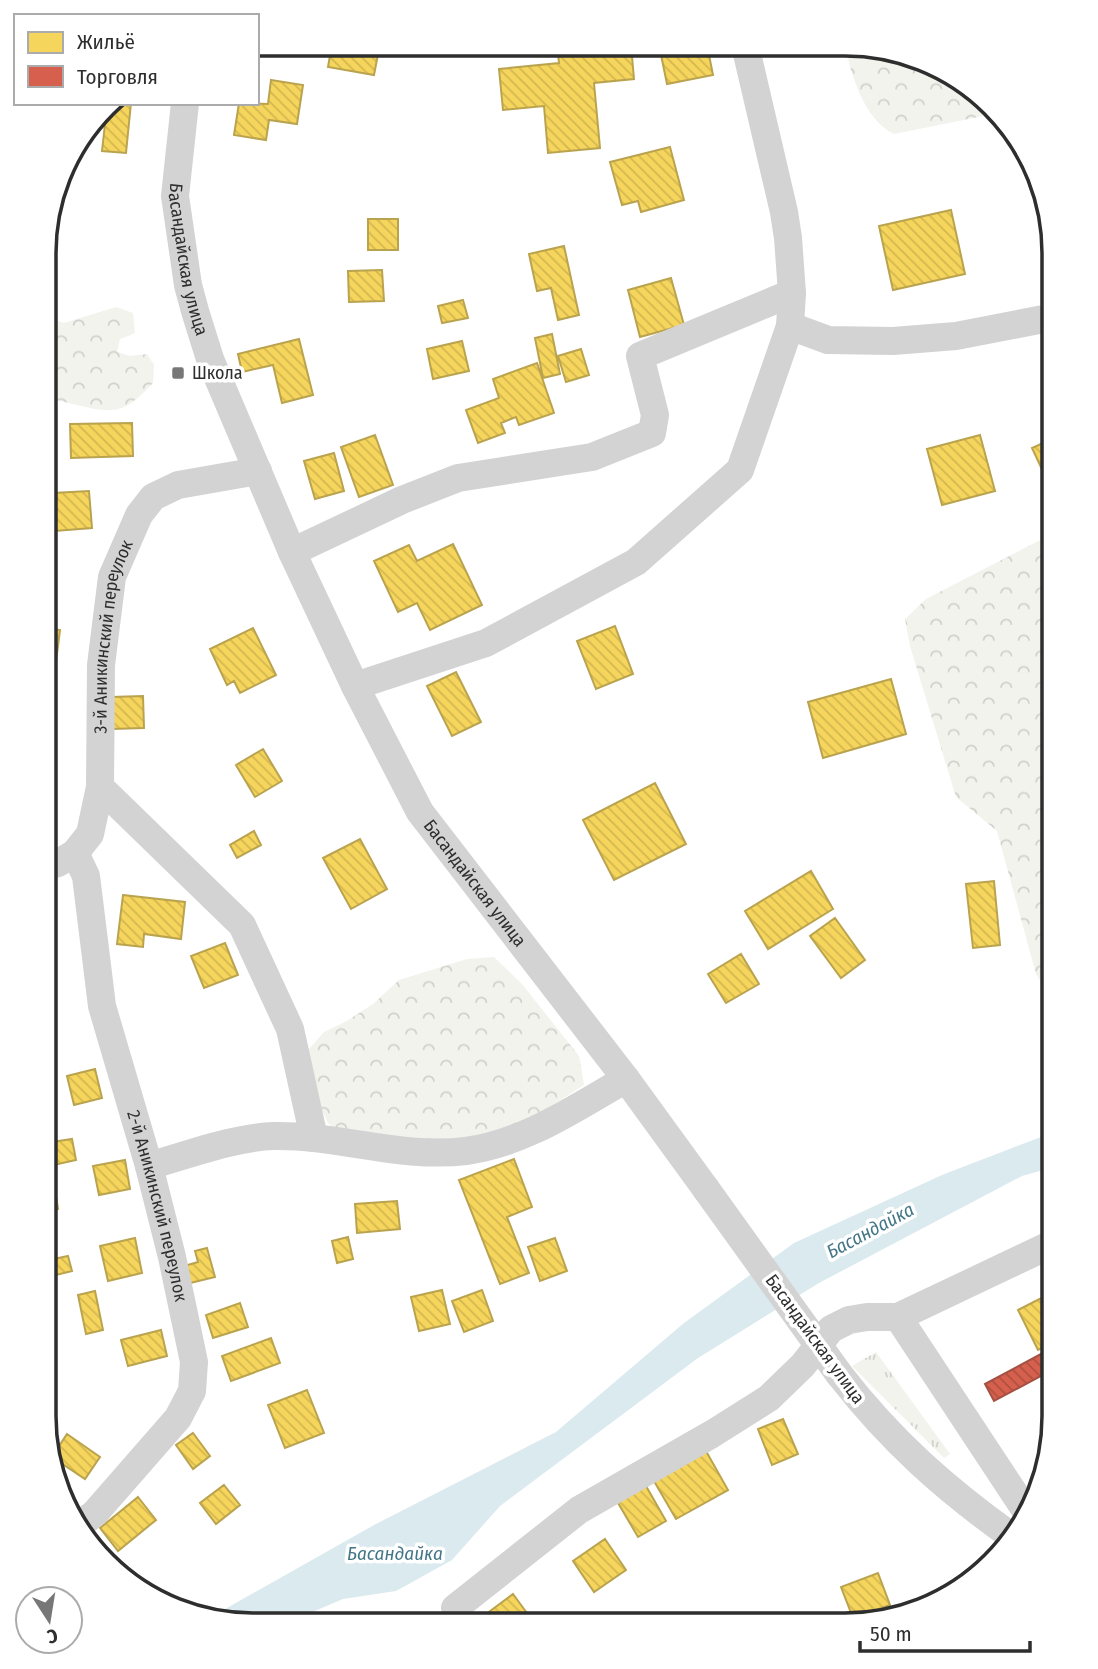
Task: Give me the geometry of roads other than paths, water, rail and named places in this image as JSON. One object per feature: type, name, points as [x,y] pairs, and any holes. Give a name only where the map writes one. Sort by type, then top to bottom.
[{"type":"street","points":[[355,686],[486,643],[636,562],[740,470],[790,327],[792,293],[784,212],[748,56]]},
{"type":"street","name":"Басандайская улица","points":[[185,105],[176,196],[188,285],[210,359],[292,552],[355,686],[420,812],[626,1079],[839,1374],[883,1429],[962,1501],[1004,1531]]},
{"type":"street","points":[[292,552],[401,499],[458,478],[592,457],[652,433],[655,415],[640,356],[792,293]]},
{"type":"street","points":[[790,327],[828,341],[893,341],[956,336],[1042,319]]},
{"type":"street","name":"3-й Аникинский переулок","points":[[75,853],[90,834],[100,788],[102,665],[112,577],[139,515],[153,496],[178,485],[258,471]]},
{"type":"street","points":[[100,788],[242,925],[290,1029],[314,1138]]},
{"type":"street","points":[[56,863],[75,853]]},
{"type":"street","name":"2-й Аникинский переулок","points":[[75,853],[86,876],[102,1006],[149,1166],[172,1256],[194,1362],[192,1391],[178,1418],[86,1520]]},
{"type":"street","points":[[149,1166],[213,1147],[271,1136],[314,1138],[411,1153],[466,1151],[527,1135],[626,1079]]},
{"type":"street","points":[[455,1608],[579,1510],[769,1398],[803,1365],[831,1329],[849,1320],[898,1317],[1042,1249]]},
{"type":"street","points":[[898,1317],[1021,1504]]},
{"type":"water","name":"Басандайка","points":[[1042,1137],[1042,1170],[1022,1176],[819,1283],[698,1358],[500,1506],[452,1560],[396,1591],[343,1599],[310,1613],[223,1610],[374,1525],[556,1432],[684,1323],[794,1243],[942,1175]]},
{"type":"place","name":"Школа","points":[[178,373]]}]
